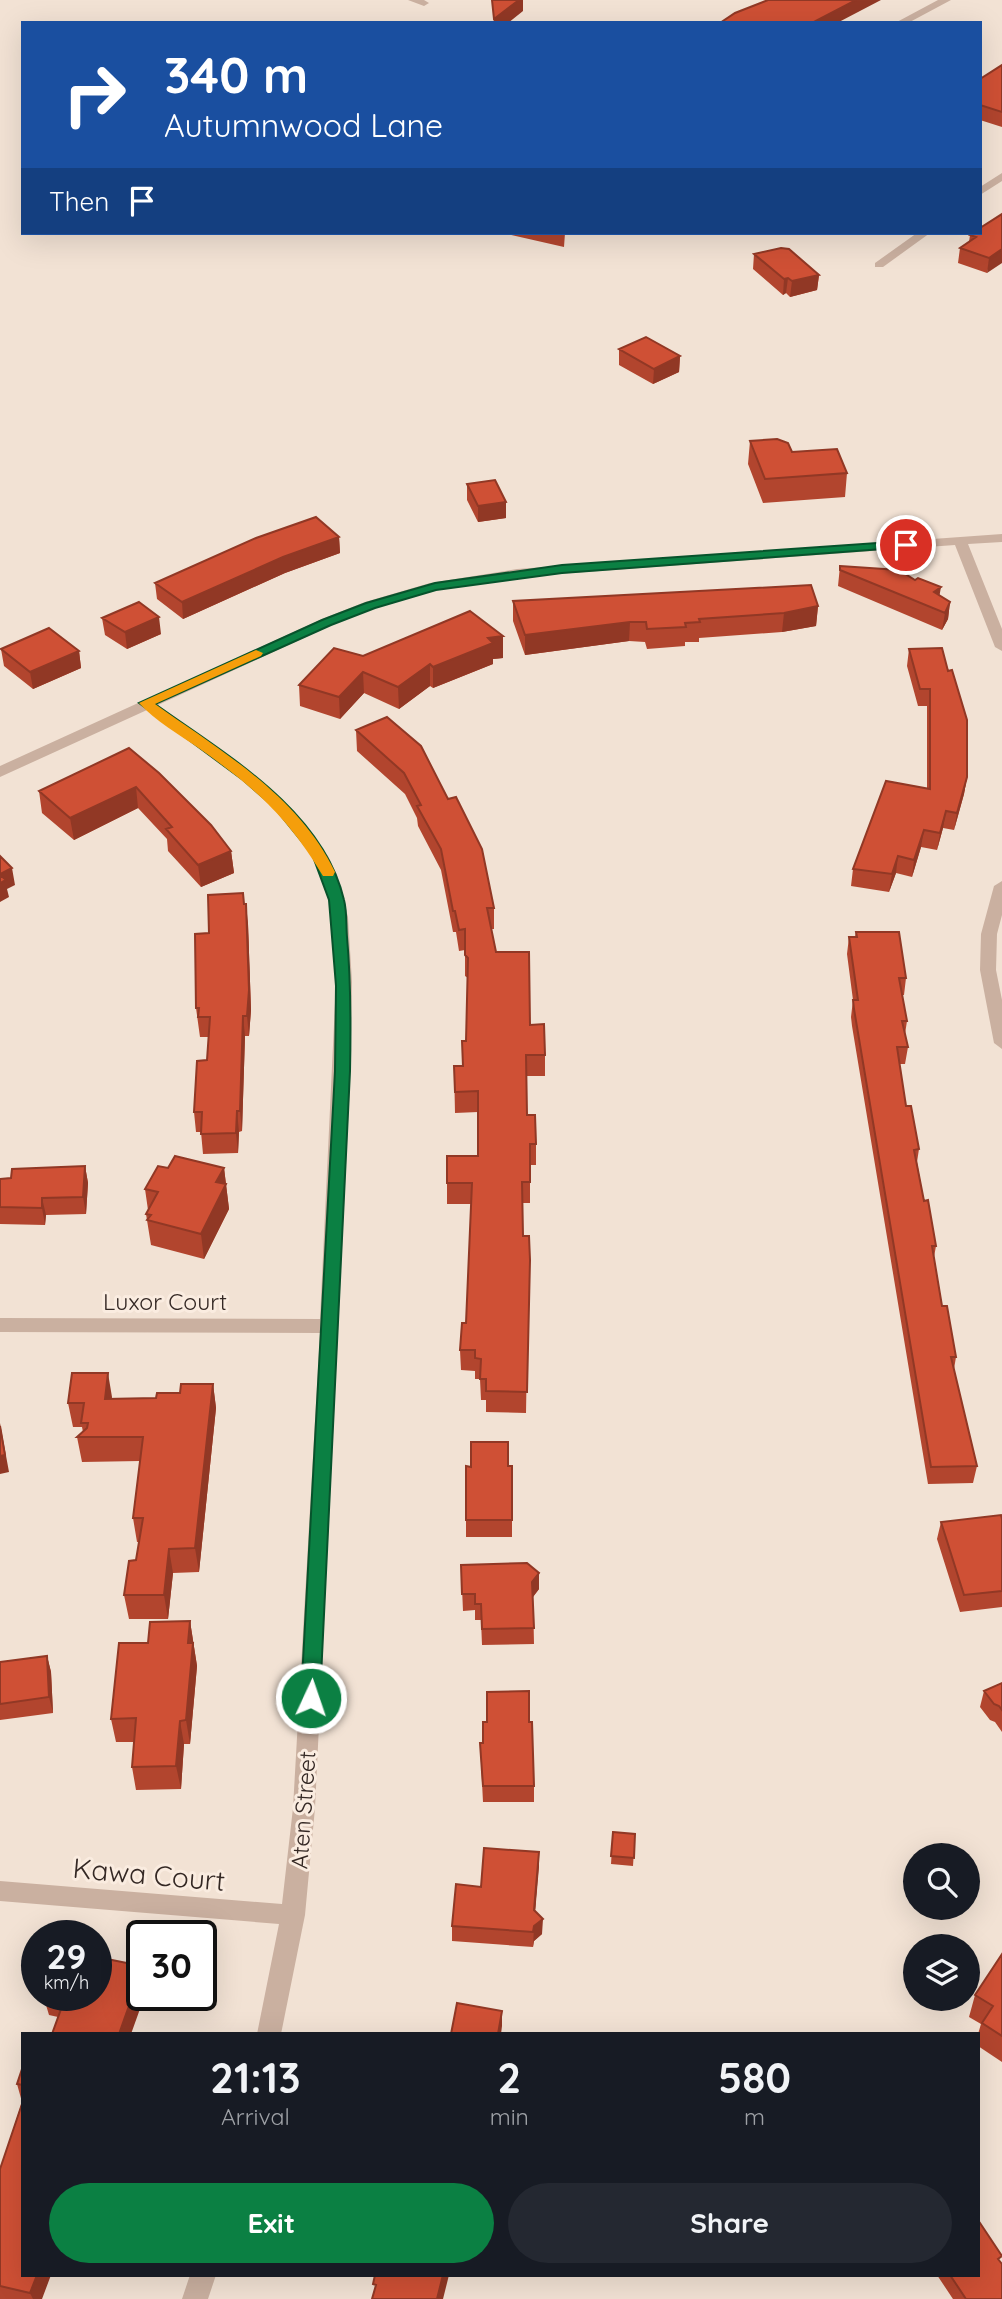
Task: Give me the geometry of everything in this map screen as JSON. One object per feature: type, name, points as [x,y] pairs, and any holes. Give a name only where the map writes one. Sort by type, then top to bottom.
[{"type":"street","points":[[904,21],[946,0]]},
{"type":"street","points":[[982,191],[1002,176]]},
{"type":"street","points":[[879,265],[921,235]]},
{"type":"street","points":[[0,772],[327,622],[435,586],[562,569],[1002,538]]},
{"type":"street","points":[[960,542],[1002,647]]},
{"type":"street","name":"Aten Street","points":[[146,703],[248,777],[278,804],[319,853],[337,900],[344,986],[343,1071],[304,1808],[294,1915],[270,2032]]},
{"type":"street","points":[[1002,886],[989,934],[988,970],[1002,1043]]},
{"type":"street","name":"Luxor Court","points":[[0,1325],[330,1326]]},
{"type":"street","name":"Kawa Court","points":[[0,1891],[294,1915]]},
{"type":"street","points":[[195,2299],[202,2277]]},
{"type":"building","points":[[492,0],[519,0],[494,19]]},
{"type":"building","points":[[768,0],[856,0],[816,21],[723,21],[735,13]]},
{"type":"building","points":[[1002,65],[1002,112],[982,106],[982,78]]},
{"type":"building","points":[[1002,214],[1002,249],[989,258],[960,248],[976,237],[970,235],[982,235],[982,227]]},
{"type":"building","points":[[781,248],[789,249],[819,275],[792,281],[784,279],[754,254]]},
{"type":"building","points":[[646,337],[680,356],[654,369],[619,349]]},
{"type":"building","points":[[777,439],[788,443],[792,452],[837,449],[847,473],[765,479],[750,441]]},
{"type":"building","points":[[495,480],[506,502],[478,506],[467,484]]},
{"type":"building","points":[[316,517],[339,537],[283,557],[182,602],[155,583],[256,538]]},
{"type":"building","points":[[840,566],[899,570],[915,580],[918,578],[941,587],[934,592],[950,602],[945,613],[840,570]]},
{"type":"building","points":[[811,585],[818,606],[784,613],[699,619],[700,622],[685,623],[686,627],[647,629],[646,622],[630,622],[525,635],[513,601]]},
{"type":"building","points":[[139,602],[159,617],[125,632],[102,618]]},
{"type":"building","points":[[470,611],[503,636],[488,638],[493,643],[433,667],[430,664],[398,687],[363,672],[339,697],[299,685],[334,648],[363,656]]},
{"type":"building","points":[[49,628],[79,651],[30,672],[1,649]]},
{"type":"building","points":[[942,648],[948,671],[952,670],[967,720],[967,777],[957,813],[946,811],[940,833],[924,830],[914,860],[898,856],[892,874],[853,869],[886,781],[930,789],[930,689],[920,689],[909,649]]},
{"type":"building","points":[[387,717],[421,746],[448,799],[456,797],[482,849],[494,908],[487,908],[496,952],[529,952],[530,1025],[544,1024],[545,1055],[526,1055],[527,1115],[535,1115],[536,1144],[530,1144],[530,1182],[522,1182],[523,1236],[529,1236],[530,1260],[527,1392],[486,1391],[486,1379],[480,1379],[481,1359],[475,1358],[475,1350],[460,1350],[462,1323],[466,1323],[472,1183],[447,1183],[447,1156],[478,1156],[478,1091],[455,1092],[454,1066],[463,1066],[462,1041],[466,1041],[468,958],[465,955],[465,929],[459,930],[453,911],[441,849],[417,806],[421,805],[404,773],[356,730]]},
{"type":"building","points":[[129,748],[159,773],[211,825],[231,851],[198,865],[166,829],[172,827],[136,787],[70,818],[39,791]]},
{"type":"building","points":[[0,856],[12,868],[0,874]]},
{"type":"building","points":[[243,893],[246,904],[249,990],[247,1016],[243,1016],[240,1111],[237,1111],[236,1133],[201,1134],[202,1112],[194,1112],[197,1061],[207,1060],[210,1017],[198,1017],[199,1008],[196,1008],[195,934],[209,933],[208,895]]},
{"type":"building","points":[[856,932],[899,932],[906,978],[899,978],[907,1021],[902,1021],[908,1047],[897,1047],[906,1106],[911,1106],[919,1149],[914,1150],[924,1201],[928,1200],[936,1246],[932,1246],[942,1306],[947,1306],[956,1357],[951,1357],[977,1466],[931,1467],[854,1009],[853,1000],[858,1000],[849,937],[857,937]]},
{"type":"building","points":[[175,1156],[224,1168],[216,1182],[226,1184],[201,1234],[147,1220],[151,1215],[146,1214],[158,1192],[145,1189],[158,1166],[168,1168]]},
{"type":"building","points":[[85,1166],[83,1197],[42,1198],[42,1208],[0,1207],[0,1179],[11,1178],[12,1169]]},
{"type":"building","points":[[72,1373],[108,1373],[105,1399],[156,1398],[157,1393],[180,1393],[181,1384],[213,1384],[195,1548],[169,1549],[164,1595],[124,1595],[129,1561],[136,1560],[143,1518],[133,1518],[143,1437],[77,1437],[87,1428],[88,1423],[81,1423],[84,1403],[68,1403]]},
{"type":"building","points":[[0,1426],[5,1455],[0,1456]]},
{"type":"building","points":[[471,1442],[508,1442],[508,1466],[512,1466],[512,1520],[466,1520],[466,1466],[471,1467]]},
{"type":"building","points":[[1001,1515],[1002,1591],[964,1595],[941,1522]]},
{"type":"building","points":[[527,1563],[539,1573],[532,1582],[534,1628],[482,1629],[481,1604],[475,1604],[475,1594],[462,1594],[461,1565]]},
{"type":"building","points":[[190,1621],[188,1643],[193,1643],[186,1720],[180,1721],[176,1766],[132,1767],[136,1718],[111,1719],[119,1643],[148,1643],[150,1622]]},
{"type":"building","points":[[47,1656],[49,1697],[0,1704],[0,1662]]},
{"type":"building","points":[[1002,1683],[1002,1710],[984,1691]]},
{"type":"building","points":[[529,1691],[534,1786],[483,1786],[480,1743],[483,1743],[483,1722],[487,1722],[487,1692]]},
{"type":"building","points":[[613,1832],[635,1834],[634,1858],[611,1856]]},
{"type":"building","points":[[484,1848],[539,1852],[534,1910],[543,1919],[534,1926],[533,1932],[452,1926],[456,1884],[481,1887]]},
{"type":"building","points":[[1002,1954],[1002,2036],[982,2023],[993,2006],[980,1998],[980,1987]]},
{"type":"building","points":[[112,1960],[126,1963],[127,2011],[120,2032],[53,2032],[60,2011],[112,2011]]},
{"type":"building","points":[[457,2003],[502,2011],[498,2032],[451,2032]]},
{"type":"building","points":[[21,2107],[21,2277],[36,2277],[30,2293],[0,2286],[0,2169]]},
{"type":"building","points":[[980,2223],[1002,2256],[998,2259],[1002,2264],[1002,2299],[966,2299],[951,2277],[980,2277]]},
{"type":"building","points":[[375,2277],[442,2277],[437,2299],[372,2299],[376,2285],[373,2284]]},
{"type":"slow traffic","points":[[256,653],[146,703],[248,777],[278,804],[319,853],[328,872]]},
{"type":"route","points":[[311,1698],[343,1071],[344,986],[337,900],[319,853],[278,804],[248,777],[146,703],[327,622],[435,586],[562,569],[906,545]]}]
